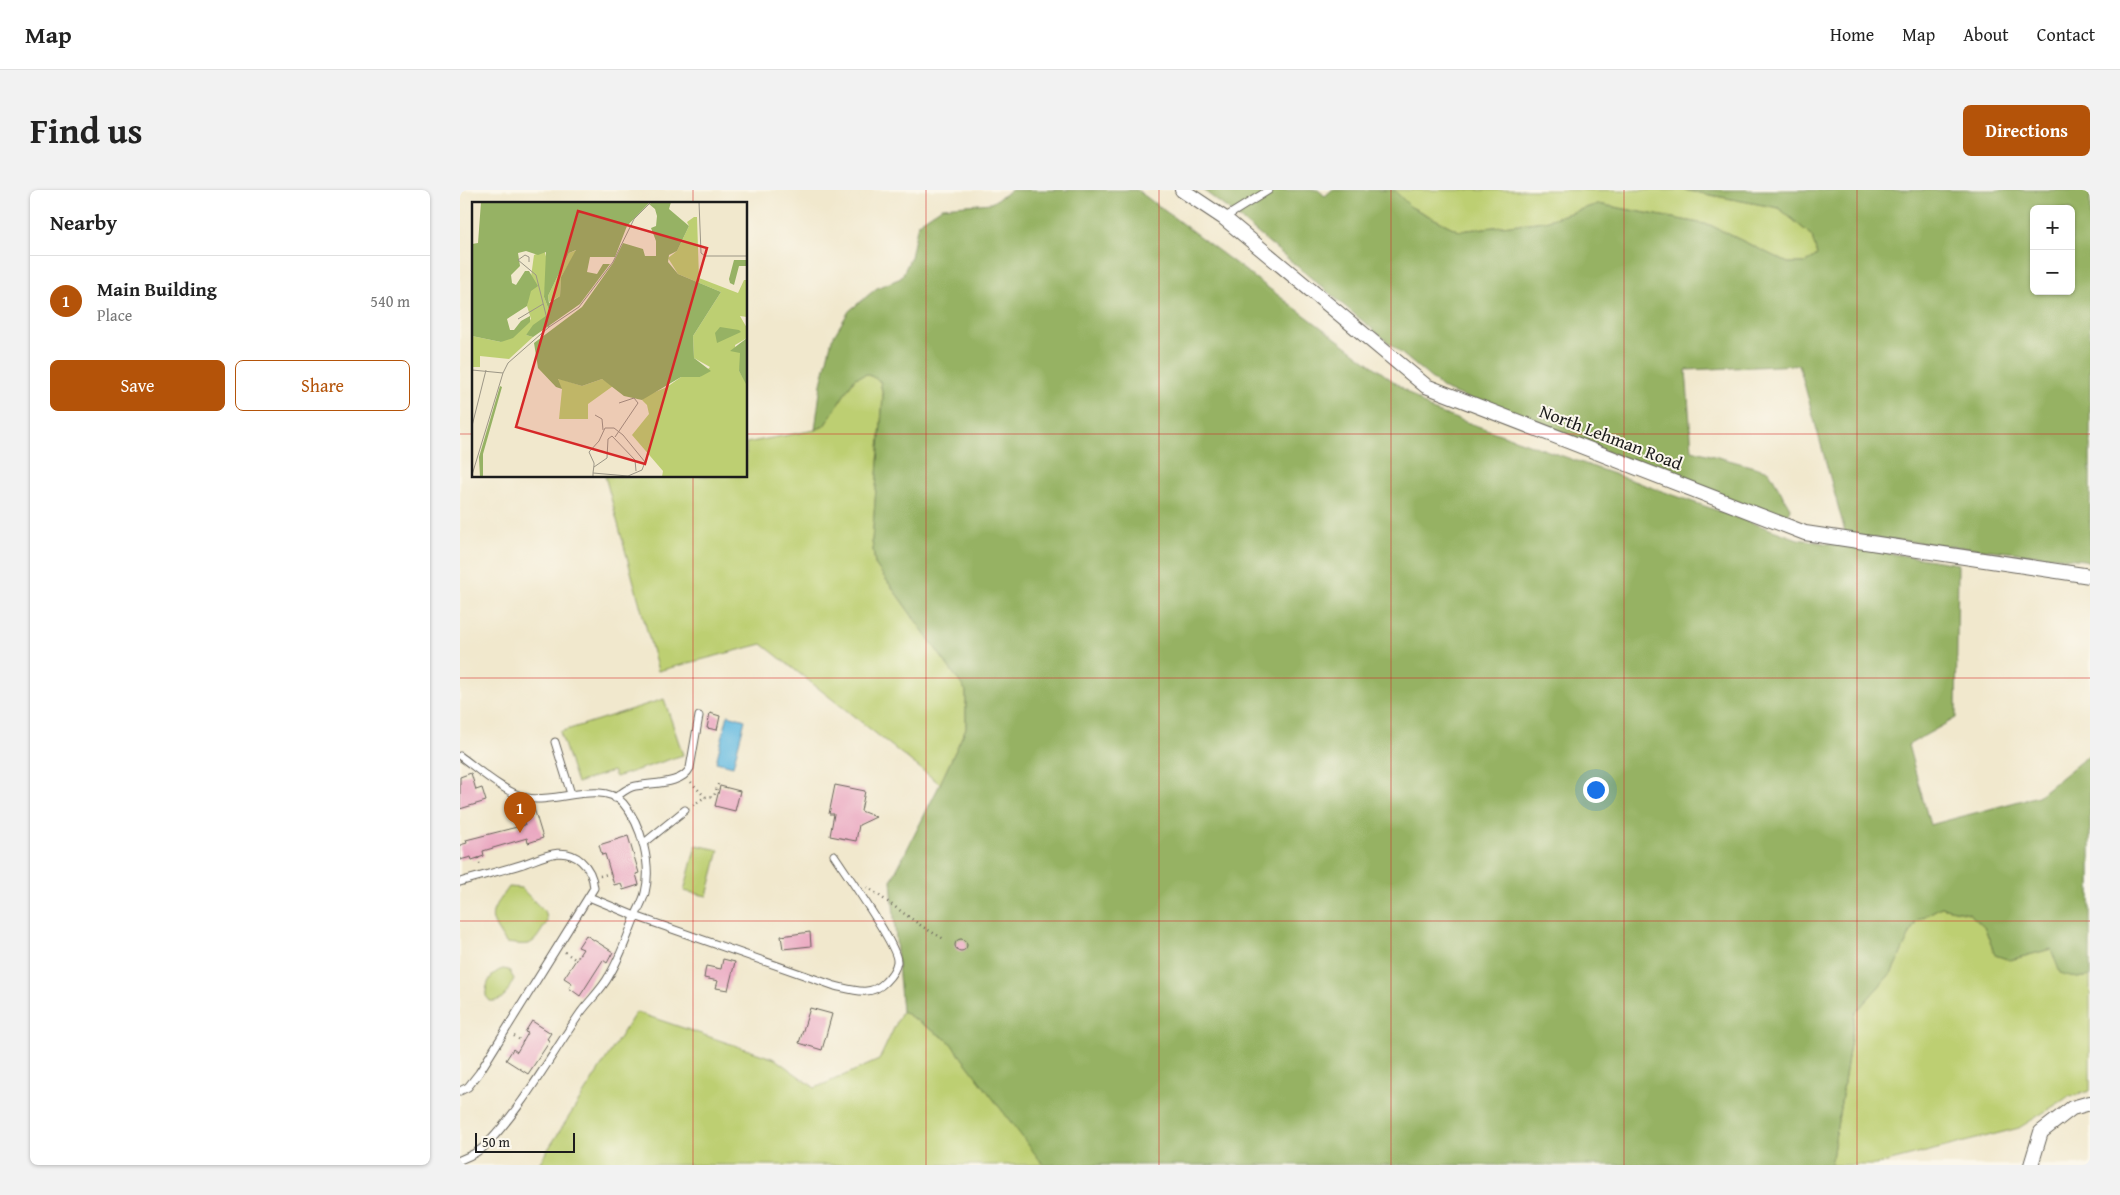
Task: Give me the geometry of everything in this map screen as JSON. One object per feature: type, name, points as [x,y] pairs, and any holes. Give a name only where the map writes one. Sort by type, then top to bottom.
[{"type":"street","name":"North Lehman Road","points":[[1182,190],[1224,218],[1426,386],[1805,533],[2090,576]]},
{"type":"street","points":[[2031,1165],[2041,1132],[2072,1108],[2090,1103]]},
{"type":"lane","points":[[1224,218],[1269,190]]},
{"type":"lane","points":[[615,798],[631,787],[679,778],[687,774],[690,768],[699,716]]},
{"type":"lane","points":[[555,742],[571,794]]},
{"type":"lane","points":[[460,756],[506,788],[527,798],[571,794],[603,794],[622,802],[630,812],[643,844],[647,863],[645,893],[621,952],[608,978],[582,1011],[527,1093],[485,1145],[472,1156],[460,1160]]},
{"type":"lane","points":[[643,844],[685,810]]},
{"type":"lane","points":[[460,882],[560,852],[575,856],[586,865],[593,878],[594,888],[593,899],[493,1048],[479,1073],[468,1087],[460,1092]]},
{"type":"lane","points":[[593,899],[635,916],[835,986],[857,991],[872,991],[891,976],[897,962],[896,955],[889,940],[834,855]]},
{"type":"path","points":[[687,774],[694,787],[705,797]]},
{"type":"path","points":[[685,810],[705,797],[714,796],[719,782]]},
{"type":"path","points":[[474,872],[481,869],[478,858]]},
{"type":"path","points":[[593,899],[600,891],[597,869]]},
{"type":"path","points":[[599,876],[610,873]]},
{"type":"path","points":[[853,884],[870,888],[923,927],[944,939]]},
{"type":"path","points":[[568,944],[563,952],[576,960]]},
{"type":"path","points":[[510,1034],[523,1042]]},
{"type":"green space","points":[[1012,190],[1137,190],[1432,410],[1798,539],[1958,564],[1956,718],[1908,745],[1930,825],[2038,796],[2090,754],[2090,976],[2077,978],[2060,973],[2051,949],[2010,960],[1995,955],[1985,928],[1969,913],[1941,907],[1916,921],[1892,972],[1855,1013],[1831,1165],[1045,1165],[1042,1163],[949,1041],[902,1011],[891,881],[966,728],[966,691],[875,564],[872,541],[883,397],[880,381],[867,374],[855,378],[824,426],[815,430],[821,384],[832,339],[849,311],[877,288],[901,278],[911,257],[918,223],[942,207],[991,203]]},
{"type":"green space","points":[[1203,190],[1318,190],[1325,196],[1332,190],[1394,190],[1411,207],[1459,231],[1545,221],[1598,204],[1710,225],[1788,263],[1806,263],[1817,255],[1812,236],[1779,208],[1684,190],[2090,190],[2090,562],[1846,535],[1799,365],[1686,370],[1692,450],[1769,471],[1790,508],[1787,521],[1444,389],[1237,216]]},
{"type":"green space","points":[[1394,190],[1684,190],[1779,208],[1812,236],[1817,255],[1806,263],[1788,263],[1710,225],[1598,204],[1545,221],[1459,231],[1411,207]]},
{"type":"green space","points":[[867,374],[880,381],[883,397],[872,541],[875,564],[966,691],[966,728],[940,784],[762,644],[658,671],[606,478],[748,478],[748,443],[815,430],[824,426],[855,378]]},
{"type":"green space","points":[[664,699],[683,755],[616,777],[613,771],[577,783],[560,732]]},
{"type":"green space","points":[[696,845],[719,850],[707,896],[684,891]]},
{"type":"green space","points":[[509,887],[521,888],[546,913],[547,922],[531,943],[506,943],[495,926],[492,915]]},
{"type":"green space","points":[[1941,907],[1969,913],[1985,928],[1995,955],[2010,960],[2051,949],[2077,978],[2090,976],[2090,1091],[2068,1097],[2019,1128],[1875,1165],[1831,1165],[1855,1013],[1892,972],[1916,921]]},
{"type":"green space","points":[[503,969],[509,970],[514,979],[502,998],[490,1001],[486,996],[488,983],[495,973]]},
{"type":"green space","points":[[902,1011],[949,1041],[1045,1165],[538,1165],[636,1012],[775,1059],[815,1088],[879,1060]]},
{"type":"water","points":[[728,715],[745,720],[733,766],[716,762]]},
{"type":"building","points":[[710,713],[720,716],[717,730],[707,728]]},
{"type":"building","points":[[471,773],[476,790],[482,788],[486,801],[460,809],[460,777]]},
{"type":"building","points":[[835,785],[865,791],[861,811],[876,817],[859,825],[856,841],[830,836],[834,814],[829,814]]},
{"type":"building","points":[[720,786],[740,791],[735,811],[715,806]]},
{"type":"building","points":[[533,805],[543,838],[528,843],[527,838],[483,851],[484,856],[472,860],[471,857],[460,860],[460,845],[467,843],[466,840],[525,825],[520,809]]},
{"type":"building","points":[[628,836],[639,873],[636,874],[639,885],[623,890],[621,883],[614,885],[605,854],[602,855],[599,845]]},
{"type":"building","points":[[810,932],[811,946],[783,949],[781,936]]},
{"type":"building","points":[[586,935],[613,952],[607,963],[603,960],[580,996],[569,988],[572,983],[564,978],[583,949],[578,947]]},
{"type":"building","points":[[959,939],[963,939],[967,945],[963,951],[959,951],[955,947],[955,943]]},
{"type":"building","points":[[723,959],[735,962],[728,990],[716,988],[718,981],[704,978],[706,966],[721,969]]},
{"type":"building","points":[[810,1008],[832,1014],[822,1050],[799,1043]]},
{"type":"building","points":[[532,1021],[551,1033],[547,1039],[550,1041],[528,1074],[506,1060],[513,1049],[517,1052],[528,1033],[525,1032]]},
{"type":"place","name":"Main Building","points":[[520,833]]}]
